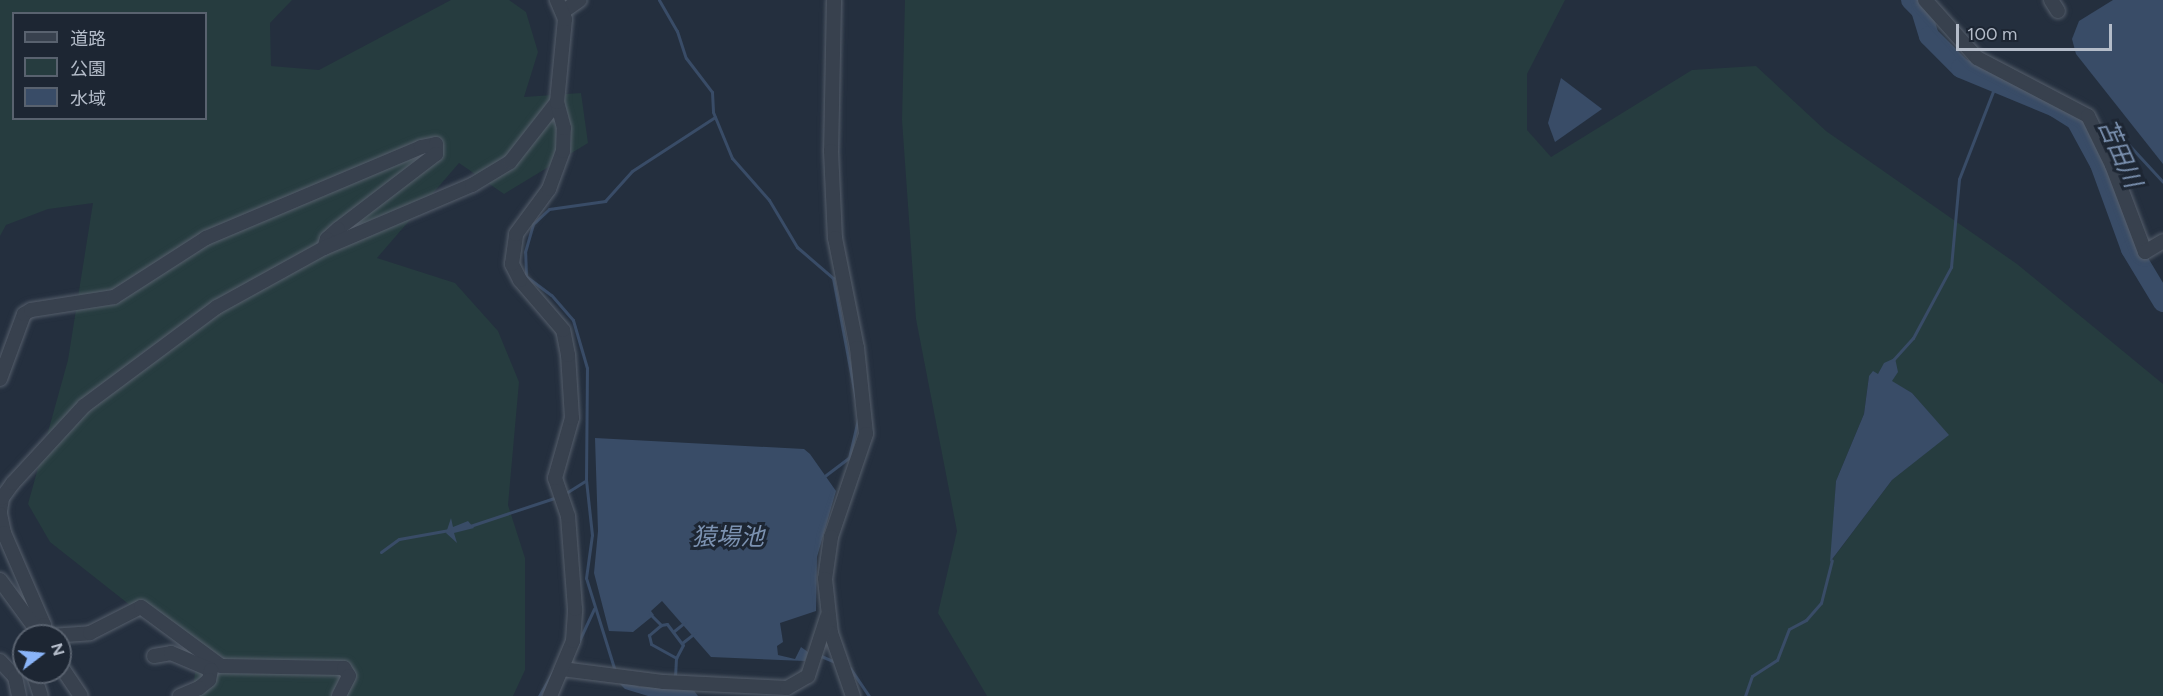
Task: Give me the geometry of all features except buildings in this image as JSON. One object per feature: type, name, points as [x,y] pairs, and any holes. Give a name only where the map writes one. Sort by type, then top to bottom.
[{"type":"street","points":[[550,696],[573,640],[575,609],[568,516],[555,478],[572,418],[568,355],[563,330],[520,280],[512,264],[516,234],[549,189],[563,151],[564,128],[557,102],[560,5],[580,0]]},
{"type":"street","points":[[834,0],[831,151],[835,238],[857,348],[866,434],[831,537],[825,579],[828,616],[853,696]]},
{"type":"street","points":[[1926,0],[1977,58],[2088,116],[2112,165],[2145,252],[2163,242]]},
{"type":"street","points":[[44,624],[4,533],[0,513],[2,498],[84,406],[217,307],[324,248],[442,200],[510,162],[557,102]]},
{"type":"street","points":[[0,379],[24,314],[31,310],[114,297],[206,238],[421,147],[436,144],[436,154],[338,229],[327,239],[324,248]]},
{"type":"street","points":[[0,580],[30,624]]},
{"type":"street","points":[[72,634],[90,633],[141,608],[221,666],[344,668],[350,676],[339,696]]},
{"type":"street","points":[[564,663],[676,682],[794,686],[808,676],[828,616]]},
{"type":"street","points":[[154,656],[171,653],[211,670],[209,680],[199,688],[180,696]]},
{"type":"street","points":[[0,661],[15,677],[19,696]]},
{"type":"street","points":[[72,683],[81,696]]},
{"type":"green space","points":[[0,0],[292,0],[270,23],[271,66],[319,70],[451,0],[509,0],[526,12],[538,52],[524,97],[581,93],[588,143],[504,194],[459,163],[377,258],[455,283],[498,331],[519,382],[508,505],[525,558],[525,670],[513,696],[192,696],[197,658],[50,542],[28,504],[68,360],[93,203],[48,209],[6,225],[0,236]]},
{"type":"green space","points":[[905,0],[1565,0],[1527,74],[1527,130],[1551,157],[1692,70],[1756,66],[1826,131],[2017,264],[2163,384],[2163,696],[987,696],[938,613],[957,531],[916,319],[902,120]],"holes":[[[1878,374],[1912,393],[1948,435],[1892,480],[1831,561],[1836,481],[1864,414],[1869,376]]]},
{"type":"water","points":[[2113,0],[2163,0],[2163,164],[2076,54],[2072,39],[2079,21]]},
{"type":"water","points":[[1561,78],[1602,109],[1555,142],[1548,123]]},
{"type":"water","points":[[1895,358],[1898,372],[1892,381],[1912,393],[1949,435],[1892,480],[1830,562],[1836,481],[1864,414],[1869,376],[1873,371],[1878,374],[1884,363]]},
{"type":"water","name":"猿場池","points":[[595,438],[804,449],[810,454],[836,491],[817,557],[816,611],[780,623],[783,642],[777,646],[778,655],[795,659],[801,647],[808,652],[805,661],[711,657],[662,601],[651,611],[654,615],[633,632],[609,631],[594,573],[598,531]]},
{"type":"water","points":[[451,518],[453,527],[468,521],[474,528],[454,533],[457,543],[446,533]]},
{"type":"water","points":[[614,678],[640,687],[692,688],[698,696],[648,696],[625,689]]},
{"type":"waterway","points":[[659,0],[677,31],[686,58],[712,92],[713,112],[732,158],[769,200],[797,247],[833,278],[856,400]]},
{"type":"waterway","name":"苫田川","points":[[1911,0],[1921,10],[1929,36],[1961,68],[2055,107],[2076,120],[2100,164],[2131,249],[2163,302]]},
{"type":"waterway","points":[[1893,360],[1913,338],[1951,267],[1959,179],[1997,81]]},
{"type":"waterway","points":[[615,671],[586,578],[592,535],[586,480],[587,368],[573,320],[551,295],[526,276],[525,252],[533,224],[549,209],[605,201],[632,171],[715,117]]},
{"type":"waterway","points":[[2111,155],[2129,145],[2163,182]]},
{"type":"waterway","points":[[822,478],[849,458],[858,419]]},
{"type":"waterway","points":[[566,493],[585,481]]},
{"type":"waterway","points":[[470,526],[557,497]]},
{"type":"waterway","points":[[381,552],[399,539],[449,530]]},
{"type":"waterway","points":[[1745,696],[1752,676],[1777,660],[1789,629],[1806,620],[1821,603],[1832,560]]},
{"type":"waterway","points":[[578,643],[594,608]]},
{"type":"waterway","points":[[650,614],[661,625],[667,624],[683,645],[676,658],[675,678]]},
{"type":"waterway","points":[[674,631],[684,623]]},
{"type":"waterway","points":[[661,625],[649,635],[651,644],[676,658]]},
{"type":"waterway","points":[[682,643],[695,633]]},
{"type":"waterway","points":[[821,656],[835,662]]},
{"type":"waterway","points":[[539,696],[556,666]]},
{"type":"waterway","points":[[850,668],[869,696]]}]
